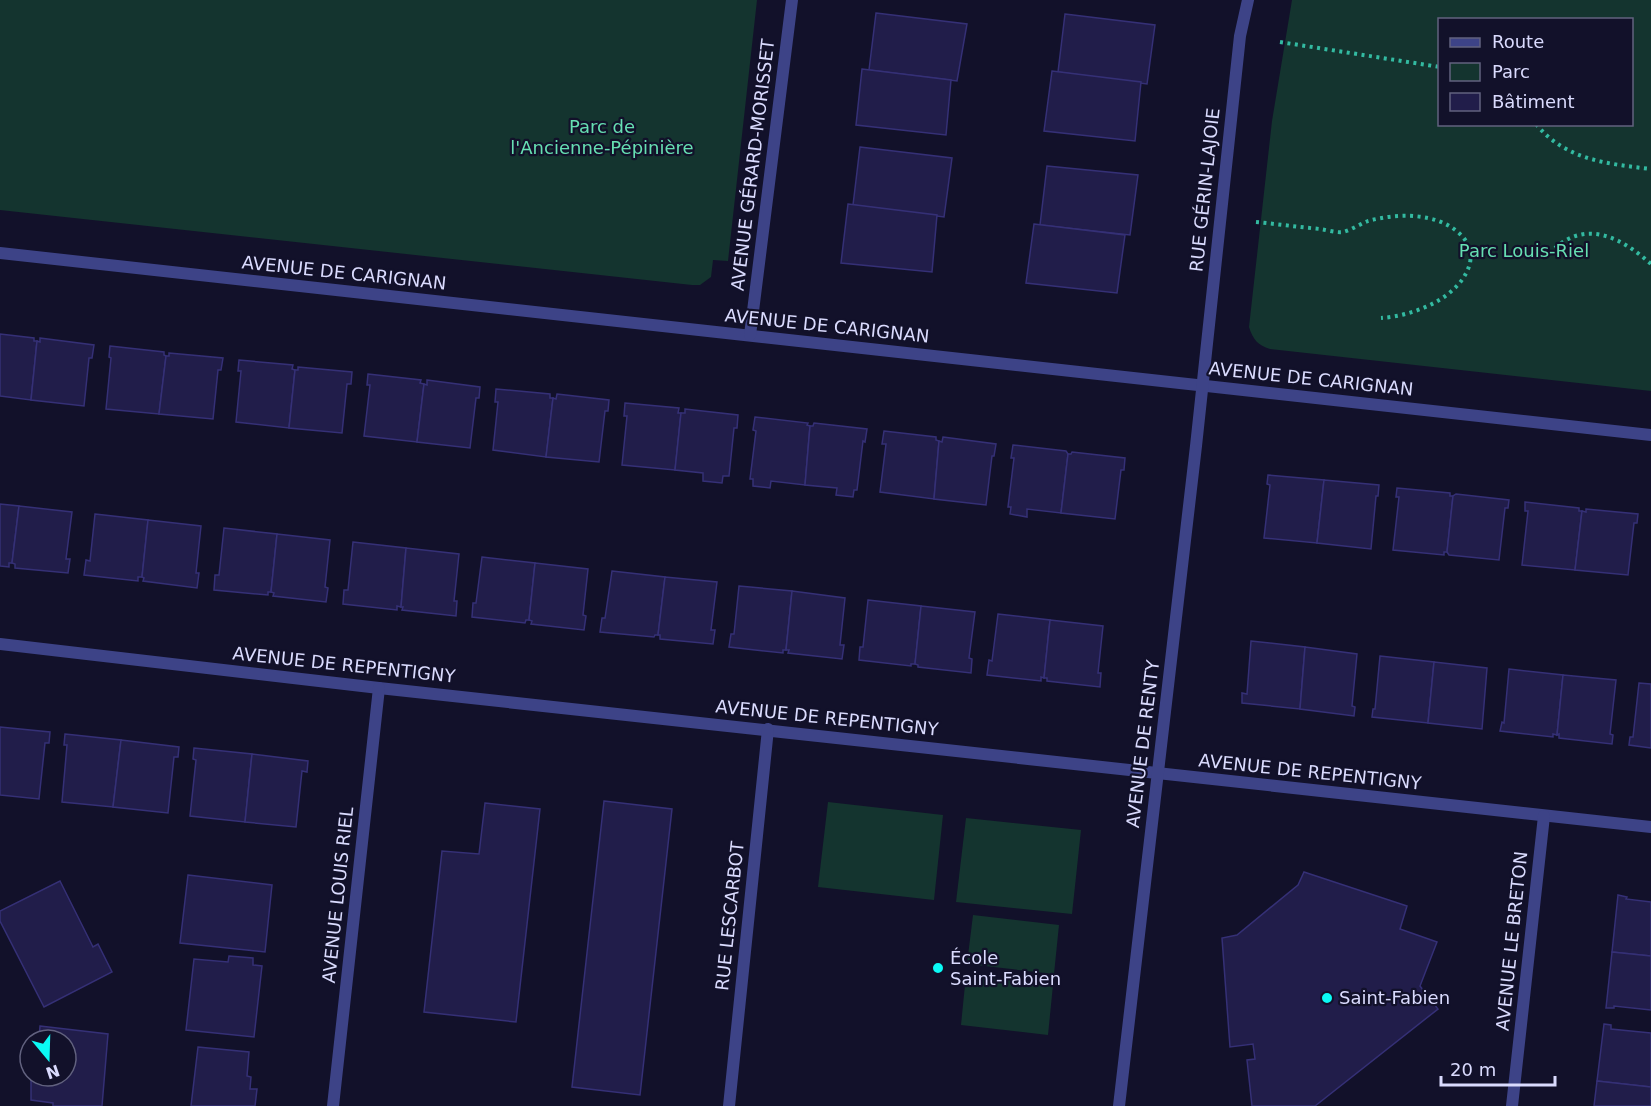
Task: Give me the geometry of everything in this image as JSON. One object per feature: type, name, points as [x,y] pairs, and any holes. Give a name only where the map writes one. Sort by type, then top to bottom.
[{"type":"street","name":"AVENUE GÉRARD-MORISSET","points":[[750,335],[792,0]]},
{"type":"street","name":"RUE GÉRIN-LAJOIE","points":[[1202,386],[1240,36],[1248,0]]},
{"type":"street","name":"AVENUE DE CARIGNAN","points":[[0,253],[1651,435]]},
{"type":"street","name":"AVENUE DE RENTY","points":[[1119,1106],[1202,386]]},
{"type":"street","name":"AVENUE DE REPENTIGNY","points":[[0,644],[379,688],[1651,827]]},
{"type":"street","name":"AVENUE LOUIS RIEL","points":[[333,1106],[379,688]]},
{"type":"street","name":"RUE LESCARBOT","points":[[729,1106],[768,729]]},
{"type":"street","name":"AVENUE LE BRETON","points":[[1512,1106],[1544,816]]},
{"type":"path","points":[[1280,42],[1438,67]]},
{"type":"path","points":[[1537,126],[1543,134],[1561,148],[1583,157],[1611,164],[1651,169]]},
{"type":"path","points":[[1256,222],[1343,232],[1375,219],[1412,216],[1432,218],[1448,224],[1461,235],[1469,246],[1471,258],[1468,272],[1432,304],[1394,317],[1381,318]]},
{"type":"path","points":[[1555,248],[1564,240],[1576,235],[1588,233],[1603,235],[1631,248],[1651,264]]},
{"type":"green space","name":"Parc de l'Ancienne-Pépinière","points":[[0,0],[757,0],[728,261],[713,260],[711,277],[700,285],[692,285],[0,210]]},
{"type":"green space","name":"Parc Louis-Riel","points":[[1292,0],[1651,0],[1651,391],[1270,349],[1254,339],[1249,327],[1272,121]]},
{"type":"green space","points":[[828,802],[943,815],[934,900],[818,887]]},
{"type":"green space","points":[[966,818],[1081,830],[1072,914],[956,902]]},
{"type":"green space","points":[[973,915],[1059,925],[1054,974],[967,964]]},
{"type":"green space","points":[[966,975],[1053,985],[1048,1035],[961,1025]]},
{"type":"building","points":[[876,13],[967,24],[957,81],[869,70]]},
{"type":"building","points":[[1065,14],[1155,25],[1147,84],[1058,72]]},
{"type":"building","points":[[862,69],[951,80],[946,135],[856,125]]},
{"type":"building","points":[[1052,71],[1141,82],[1135,141],[1044,131]]},
{"type":"building","points":[[860,147],[952,158],[944,217],[853,205]]},
{"type":"building","points":[[1047,166],[1138,175],[1130,235],[1040,225]]},
{"type":"building","points":[[848,204],[937,215],[932,272],[841,263]]},
{"type":"building","points":[[1034,224],[1125,235],[1117,293],[1026,283]]},
{"type":"building","points":[[0,334],[34,338],[34,341],[37,341],[31,400],[0,396]]},
{"type":"building","points":[[40,338],[94,345],[92,358],[89,358],[84,406],[31,400],[37,341],[40,342]]},
{"type":"building","points":[[110,346],[164,352],[166,356],[159,414],[106,409]]},
{"type":"building","points":[[169,353],[223,358],[221,370],[218,370],[213,419],[159,414],[166,356],[169,356]]},
{"type":"building","points":[[239,360],[293,365],[292,369],[295,370],[289,428],[236,422],[241,371],[238,371]]},
{"type":"building","points":[[298,367],[352,372],[351,384],[347,384],[342,433],[289,428],[295,370],[298,370]]},
{"type":"building","points":[[368,374],[421,380],[420,383],[424,384],[417,442],[364,436],[370,385],[367,385]]},
{"type":"building","points":[[427,380],[480,387],[479,398],[476,398],[470,448],[417,442],[424,384],[427,385]]},
{"type":"building","points":[[496,389],[550,394],[550,398],[553,398],[546,457],[493,450],[498,402],[495,402]]},
{"type":"building","points":[[557,394],[609,400],[608,411],[605,411],[599,462],[546,457],[553,398],[556,399]]},
{"type":"building","points":[[625,403],[679,408],[678,413],[681,413],[675,470],[622,465],[627,416],[624,416]]},
{"type":"building","points":[[685,409],[738,415],[737,428],[734,428],[729,476],[723,476],[722,483],[703,481],[703,473],[675,470],[681,413],[685,413]]},
{"type":"building","points":[[755,417],[808,423],[807,425],[810,426],[805,485],[771,481],[770,488],[753,486],[753,479],[750,479],[756,431],[753,430]]},
{"type":"building","points":[[814,423],[867,429],[865,442],[863,441],[857,490],[854,490],[853,497],[836,495],[837,488],[805,485],[810,426]]},
{"type":"building","points":[[884,431],[936,437],[939,441],[934,499],[880,492],[886,444],[882,444]]},
{"type":"building","points":[[943,437],[996,444],[994,456],[992,456],[986,505],[934,499],[939,441],[942,442]]},
{"type":"building","points":[[1013,445],[1066,451],[1068,454],[1061,513],[1027,509],[1027,517],[1010,514],[1011,507],[1008,507],[1014,458],[1011,458]]},
{"type":"building","points":[[1072,452],[1125,458],[1124,470],[1121,470],[1115,519],[1061,513],[1068,454]]},
{"type":"building","points":[[1268,475],[1324,480],[1317,543],[1264,538],[1270,485],[1267,484]]},
{"type":"building","points":[[1324,480],[1379,485],[1371,549],[1317,543]]},
{"type":"building","points":[[1397,488],[1450,493],[1450,496],[1453,496],[1447,552],[1444,552],[1444,555],[1393,550],[1399,497],[1396,497]]},
{"type":"building","points":[[1456,494],[1509,500],[1508,508],[1505,508],[1499,560],[1449,555],[1447,552],[1453,496]]},
{"type":"building","points":[[1525,502],[1579,508],[1579,511],[1582,511],[1575,570],[1522,565],[1528,511],[1525,511]]},
{"type":"building","points":[[0,504],[19,506],[12,563],[9,563],[9,567],[0,566]]},
{"type":"building","points":[[19,506],[72,512],[66,559],[70,559],[68,573],[15,568],[15,564],[12,563]]},
{"type":"building","points":[[1586,509],[1638,514],[1637,523],[1634,523],[1628,575],[1575,570],[1582,511],[1586,512]]},
{"type":"building","points":[[95,514],[148,520],[142,577],[138,577],[138,581],[84,575],[86,560],[90,561]]},
{"type":"building","points":[[148,520],[201,526],[196,573],[199,573],[197,588],[143,581]]},
{"type":"building","points":[[224,528],[277,534],[271,592],[268,592],[268,595],[214,590],[215,575],[219,575]]},
{"type":"building","points":[[277,534],[330,540],[325,587],[328,588],[326,602],[273,596],[274,593],[271,592]]},
{"type":"building","points":[[353,542],[406,548],[401,607],[397,606],[397,610],[343,604],[344,590],[348,590]]},
{"type":"building","points":[[406,548],[459,554],[454,601],[457,601],[456,616],[402,610]]},
{"type":"building","points":[[482,557],[535,563],[529,620],[525,623],[472,617]]},
{"type":"building","points":[[535,563],[588,569],[583,615],[586,616],[584,630],[531,624],[532,621],[529,620]]},
{"type":"building","points":[[612,571],[665,577],[658,635],[654,637],[600,632],[602,618],[605,618]]},
{"type":"building","points":[[665,577],[717,582],[711,630],[715,630],[713,644],[660,639],[658,635]]},
{"type":"building","points":[[739,586],[792,591],[786,650],[783,650],[783,653],[729,647],[731,634],[734,634]]},
{"type":"building","points":[[792,591],[845,598],[840,645],[844,645],[842,659],[788,653],[789,650],[786,650]]},
{"type":"building","points":[[868,600],[921,606],[915,664],[911,666],[859,660],[860,647],[863,647]]},
{"type":"building","points":[[921,606],[975,612],[969,658],[972,659],[971,673],[918,667],[915,664]]},
{"type":"building","points":[[998,614],[1050,620],[1044,678],[1041,677],[1041,681],[987,675],[989,660],[992,661]]},
{"type":"building","points":[[1050,620],[1103,626],[1098,673],[1101,673],[1100,687],[1047,681],[1047,678],[1044,678]]},
{"type":"building","points":[[1251,641],[1305,647],[1300,709],[1242,703],[1242,693],[1247,694]]},
{"type":"building","points":[[1305,647],[1357,654],[1352,706],[1355,707],[1354,716],[1300,709]]},
{"type":"building","points":[[1380,656],[1434,662],[1428,723],[1372,717],[1373,709],[1375,709]]},
{"type":"building","points":[[1434,662],[1487,668],[1482,729],[1428,723]]},
{"type":"building","points":[[1509,669],[1563,675],[1557,735],[1553,734],[1553,737],[1500,731],[1502,722],[1504,723]]},
{"type":"building","points":[[1563,675],[1616,680],[1610,734],[1613,735],[1612,744],[1559,738],[1559,734],[1557,735]]},
{"type":"building","points":[[1639,683],[1651,684],[1651,748],[1629,745],[1630,737],[1633,737]]},
{"type":"building","points":[[0,727],[50,732],[49,743],[45,743],[39,799],[0,795]]},
{"type":"building","points":[[65,734],[121,740],[113,807],[62,802],[67,745],[64,745]]},
{"type":"building","points":[[121,740],[179,747],[178,757],[174,757],[168,813],[113,807]]},
{"type":"building","points":[[194,748],[252,754],[245,822],[190,816],[196,760],[193,759]]},
{"type":"building","points":[[252,754],[308,761],[307,772],[302,771],[296,827],[245,822]]},
{"type":"building","points":[[604,801],[672,809],[640,1095],[572,1087]]},
{"type":"building","points":[[485,803],[540,809],[516,1022],[424,1012],[442,851],[479,854]]},
{"type":"building","name":"Saint-Fabien","points":[[1304,872],[1407,906],[1400,929],[1437,942],[1420,986],[1438,1009],[1315,1106],[1252,1106],[1247,1060],[1255,1059],[1253,1044],[1230,1047],[1222,938],[1237,935],[1298,885]]},
{"type":"building","points":[[188,875],[272,885],[265,952],[180,943]]},
{"type":"building","points":[[60,881],[93,947],[98,944],[112,972],[44,1007],[0,921],[0,911]]},
{"type":"building","points":[[1618,895],[1627,897],[1626,899],[1651,902],[1651,956],[1612,952]]},
{"type":"building","points":[[1612,952],[1651,956],[1651,1010],[1614,1006],[1614,1008],[1606,1008]]},
{"type":"building","points":[[229,956],[253,958],[253,965],[262,966],[254,1037],[186,1030],[194,959],[228,962]]},
{"type":"building","points":[[1604,1024],[1611,1025],[1611,1029],[1651,1033],[1651,1087],[1597,1081]]},
{"type":"building","points":[[78,1030],[108,1034],[102,1106],[53,1106],[53,1103],[31,1100],[31,1088],[78,1088]]},
{"type":"building","points":[[198,1047],[249,1052],[247,1076],[251,1077],[250,1089],[257,1089],[255,1106],[191,1106]]},
{"type":"building","points":[[1597,1081],[1651,1087],[1651,1106],[1594,1106]]},
{"type":"place","name":"École Saint-Fabien","points":[[938,968]]},
{"type":"place","name":"Saint-Fabien","points":[[1327,998]]}]
